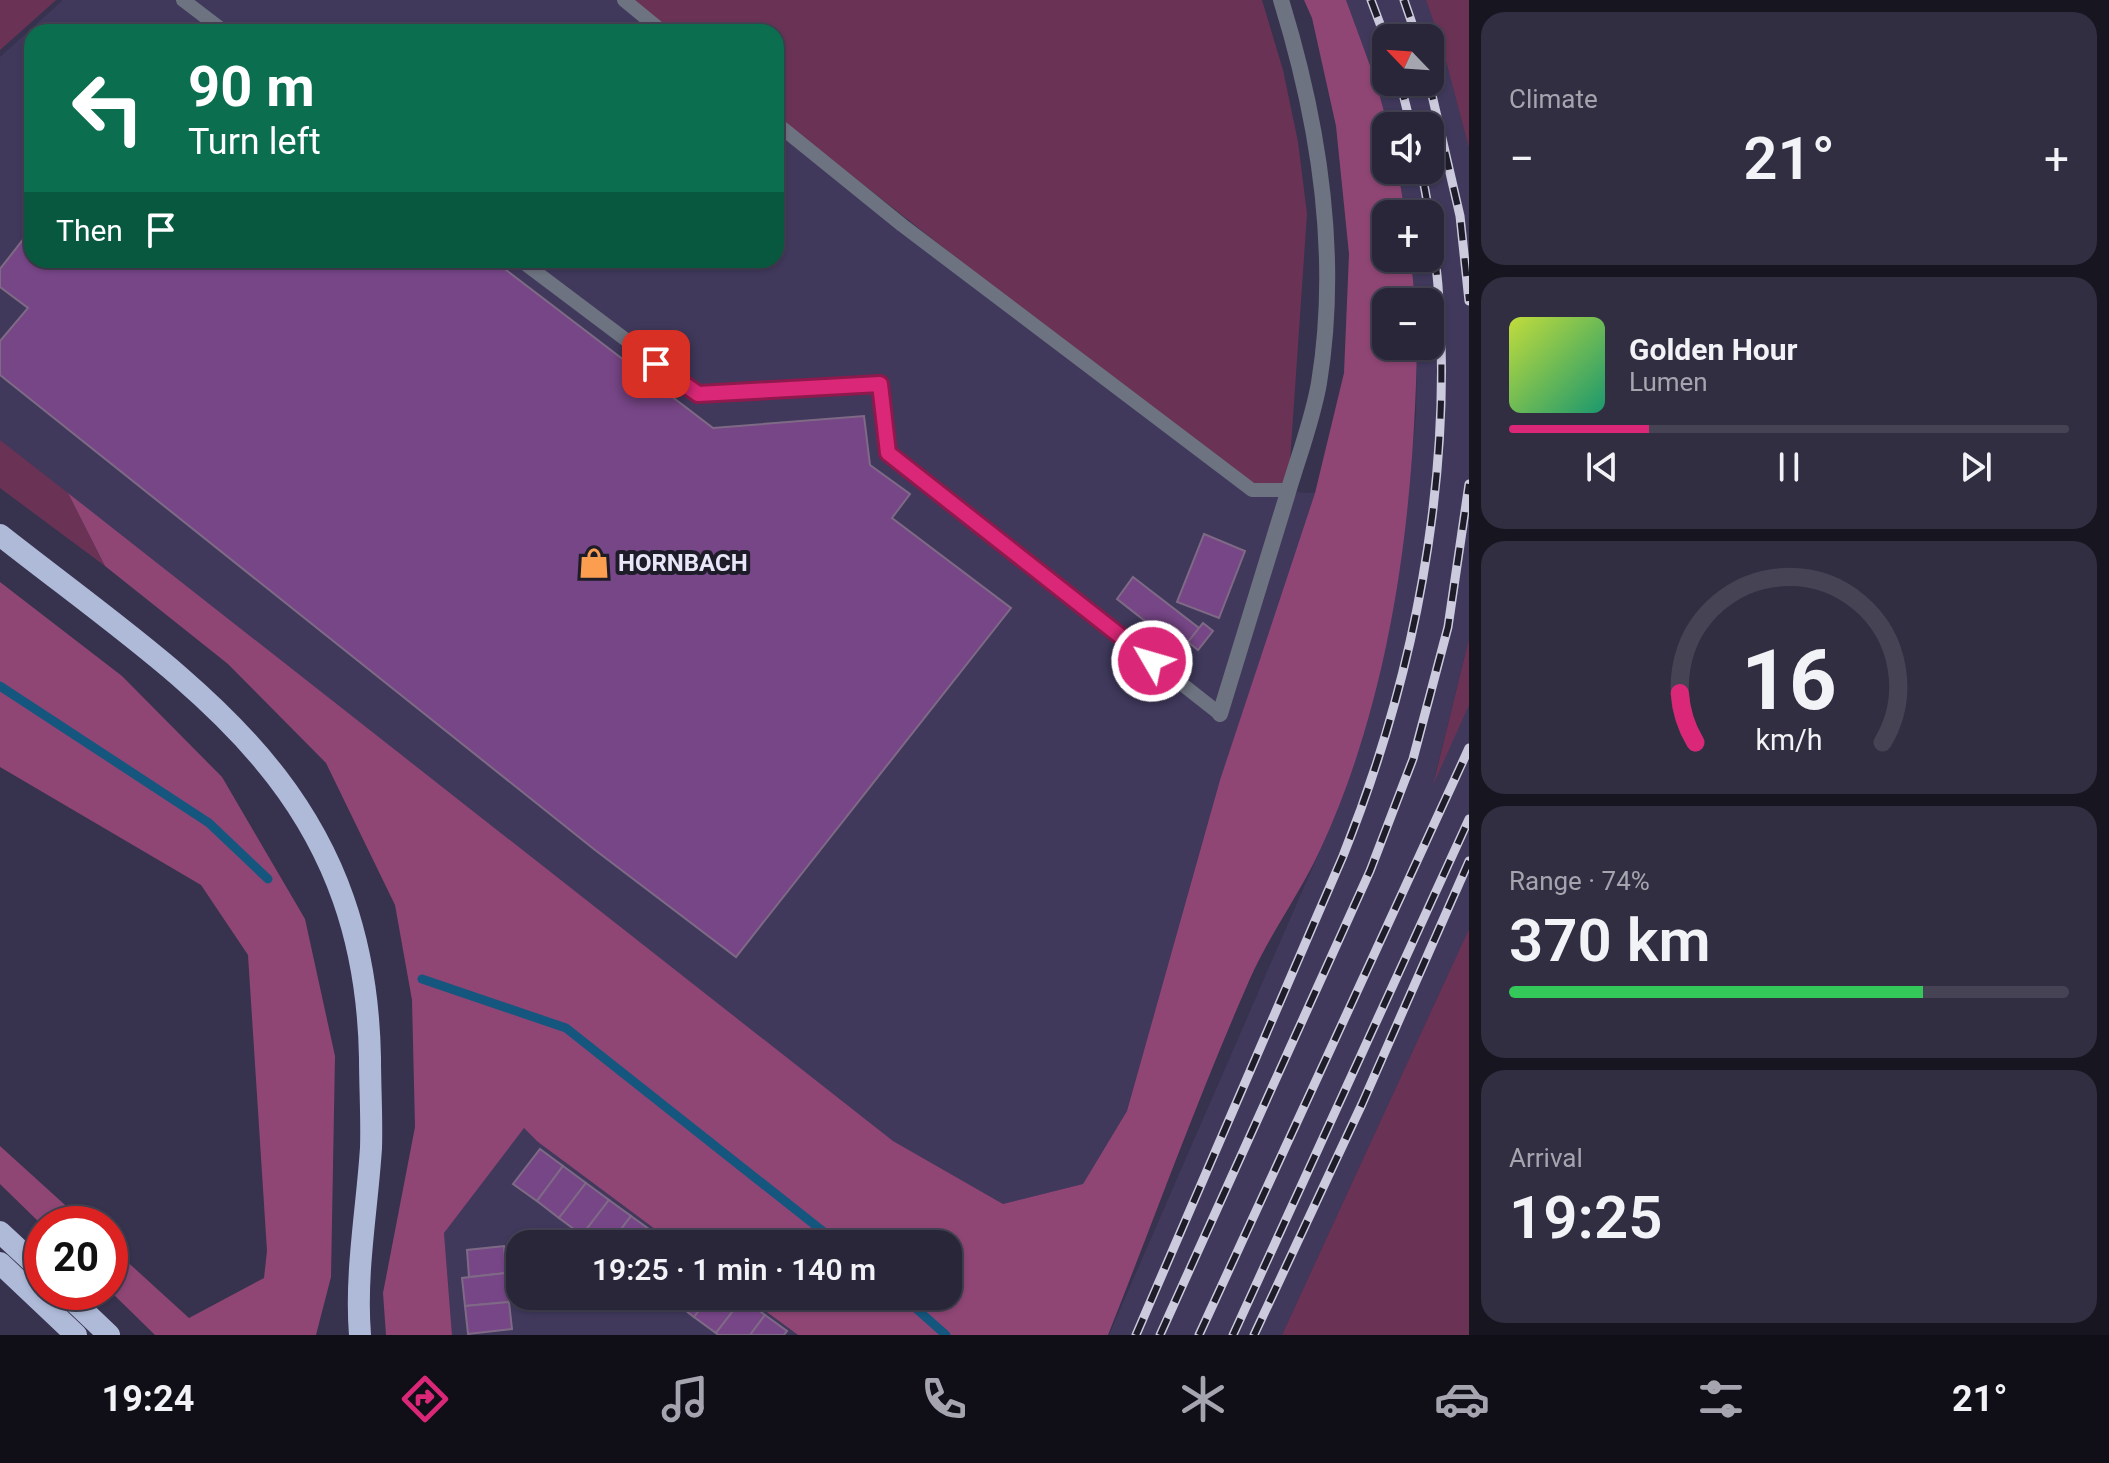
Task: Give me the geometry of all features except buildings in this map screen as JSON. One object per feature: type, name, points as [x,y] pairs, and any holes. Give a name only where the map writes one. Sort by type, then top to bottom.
[{"type":"highway","points":[[0,535],[205,696],[289,791],[331,865],[345,899],[362,969],[370,1053],[371,1145],[357,1305],[360,1335]]},
{"type":"highway","points":[[0,1232],[24,1254]]},
{"type":"highway","points":[[0,1263],[76,1335]]},
{"type":"highway","points":[[343,1335],[357,1305]]},
{"type":"highway","points":[[83,1310],[109,1335]]},
{"type":"street","points":[[1220,714],[1306,439],[1319,383],[1325,326],[1326,213],[1302,67],[1281,0]]},
{"type":"lane","points":[[183,0],[214,24]]},
{"type":"lane","points":[[624,0],[653,24]]},
{"type":"lane","points":[[784,129],[902,225],[1252,490],[1288,490]]},
{"type":"lane","points":[[531,268],[698,394],[880,384],[888,453],[1220,714]]},
{"type":"shaded area","points":[[0,0],[56,0],[29,24],[24,24],[24,29],[0,50]]},
{"type":"shaded area","points":[[63,0],[624,0],[653,24],[36,24]]},
{"type":"shaded area","points":[[628,0],[1262,0],[1283,70],[1298,142],[1307,214],[1288,490],[1252,490],[784,122],[784,24],[658,24]]},
{"type":"shaded area","points":[[1304,0],[1346,0],[1372,71],[1372,96],[1380,96],[1384,112],[1372,112],[1372,184],[1400,184],[1403,200],[1372,200],[1372,272],[1412,272],[1414,288],[1372,288],[1372,360],[1417,360],[1411,474],[1404,538],[1382,666],[1366,728],[1345,789],[1313,865],[1249,981],[1108,1335],[798,1335],[764,1310],[962,1310],[962,1230],[656,1230],[538,1142],[524,1128],[444,1233],[452,1335],[386,1335],[383,1293],[415,1127],[412,1000],[395,905],[326,763],[228,664],[105,566],[68,493],[893,1141],[1003,1204],[1083,1184],[1127,1111],[1220,780],[1315,493],[1344,373],[1349,254],[1336,126],[1312,18]]},
{"type":"shaded area","points":[[1346,0],[1426,0],[1434,24],[1372,24],[1372,71]]},
{"type":"shaded area","points":[[1426,0],[1469,0],[1469,148],[1444,54],[1444,24],[1434,24]]},
{"type":"shaded area","points":[[24,35],[24,268],[784,268],[784,129],[1251,490],[1315,493],[1220,780],[1127,1111],[1083,1184],[1003,1204],[893,1141],[0,440],[0,57]]},
{"type":"shaded area","points":[[1444,54],[1469,148],[1469,639],[1434,779],[1469,705],[1469,929],[1282,1335],[1109,1335],[1321,848],[1353,766],[1390,619],[1407,507],[1416,415],[1417,360],[1444,360],[1444,288],[1414,288],[1412,272],[1444,272],[1444,200],[1403,200],[1400,184],[1444,184],[1444,112],[1384,112],[1380,96],[1444,96]]},
{"type":"shaded area","points":[[0,440],[68,493],[105,566],[0,488]]},
{"type":"shaded area","points":[[0,582],[122,676],[222,777],[305,919],[335,1056],[331,1277],[316,1335],[155,1335],[128,1309],[128,1262],[189,1318],[264,1278],[267,1251],[248,955],[201,885],[0,767]]},
{"type":"shaded area","points":[[1469,639],[1469,705],[1433,785]]},
{"type":"shaded area","points":[[1469,929],[1469,1335],[1282,1335]]},
{"type":"shaded area","points":[[523,1127],[538,1142],[656,1230],[506,1230],[506,1310],[764,1310],[798,1335],[452,1335],[444,1233]]},
{"type":"shaded area","points":[[0,1146],[66,1206],[24,1207],[0,1184]]},
{"type":"waterway","points":[[0,686],[209,823],[268,879]]},
{"type":"waterway","points":[[422,979],[566,1028],[821,1230]]},
{"type":"waterway","points":[[918,1310],[946,1335]]},
{"type":"railway","points":[[1371,0],[1380,24]]},
{"type":"railway","points":[[1404,0],[1412,24]]},
{"type":"railway","points":[[1404,96],[1408,112]]},
{"type":"railway","points":[[1432,96],[1460,216],[1469,301]]},
{"type":"railway","points":[[1136,1335],[1343,856],[1373,775],[1398,691],[1418,605],[1432,518],[1440,430],[1441,342],[1435,255],[1423,184]]},
{"type":"railway","points":[[1160,1335],[1370,871],[1413,759],[1448,627],[1469,484]]},
{"type":"railway","points":[[1199,1335],[1469,748]]},
{"type":"railway","points":[[1233,1335],[1469,819]]},
{"type":"railway","points":[[1254,1335],[1362,1104],[1469,861]]},
{"type":"place","name":"HORNBACH","points":[[594,563]]},
{"type":"route","points":[[656,364],[698,394],[880,384],[888,453],[1152,661]]}]
